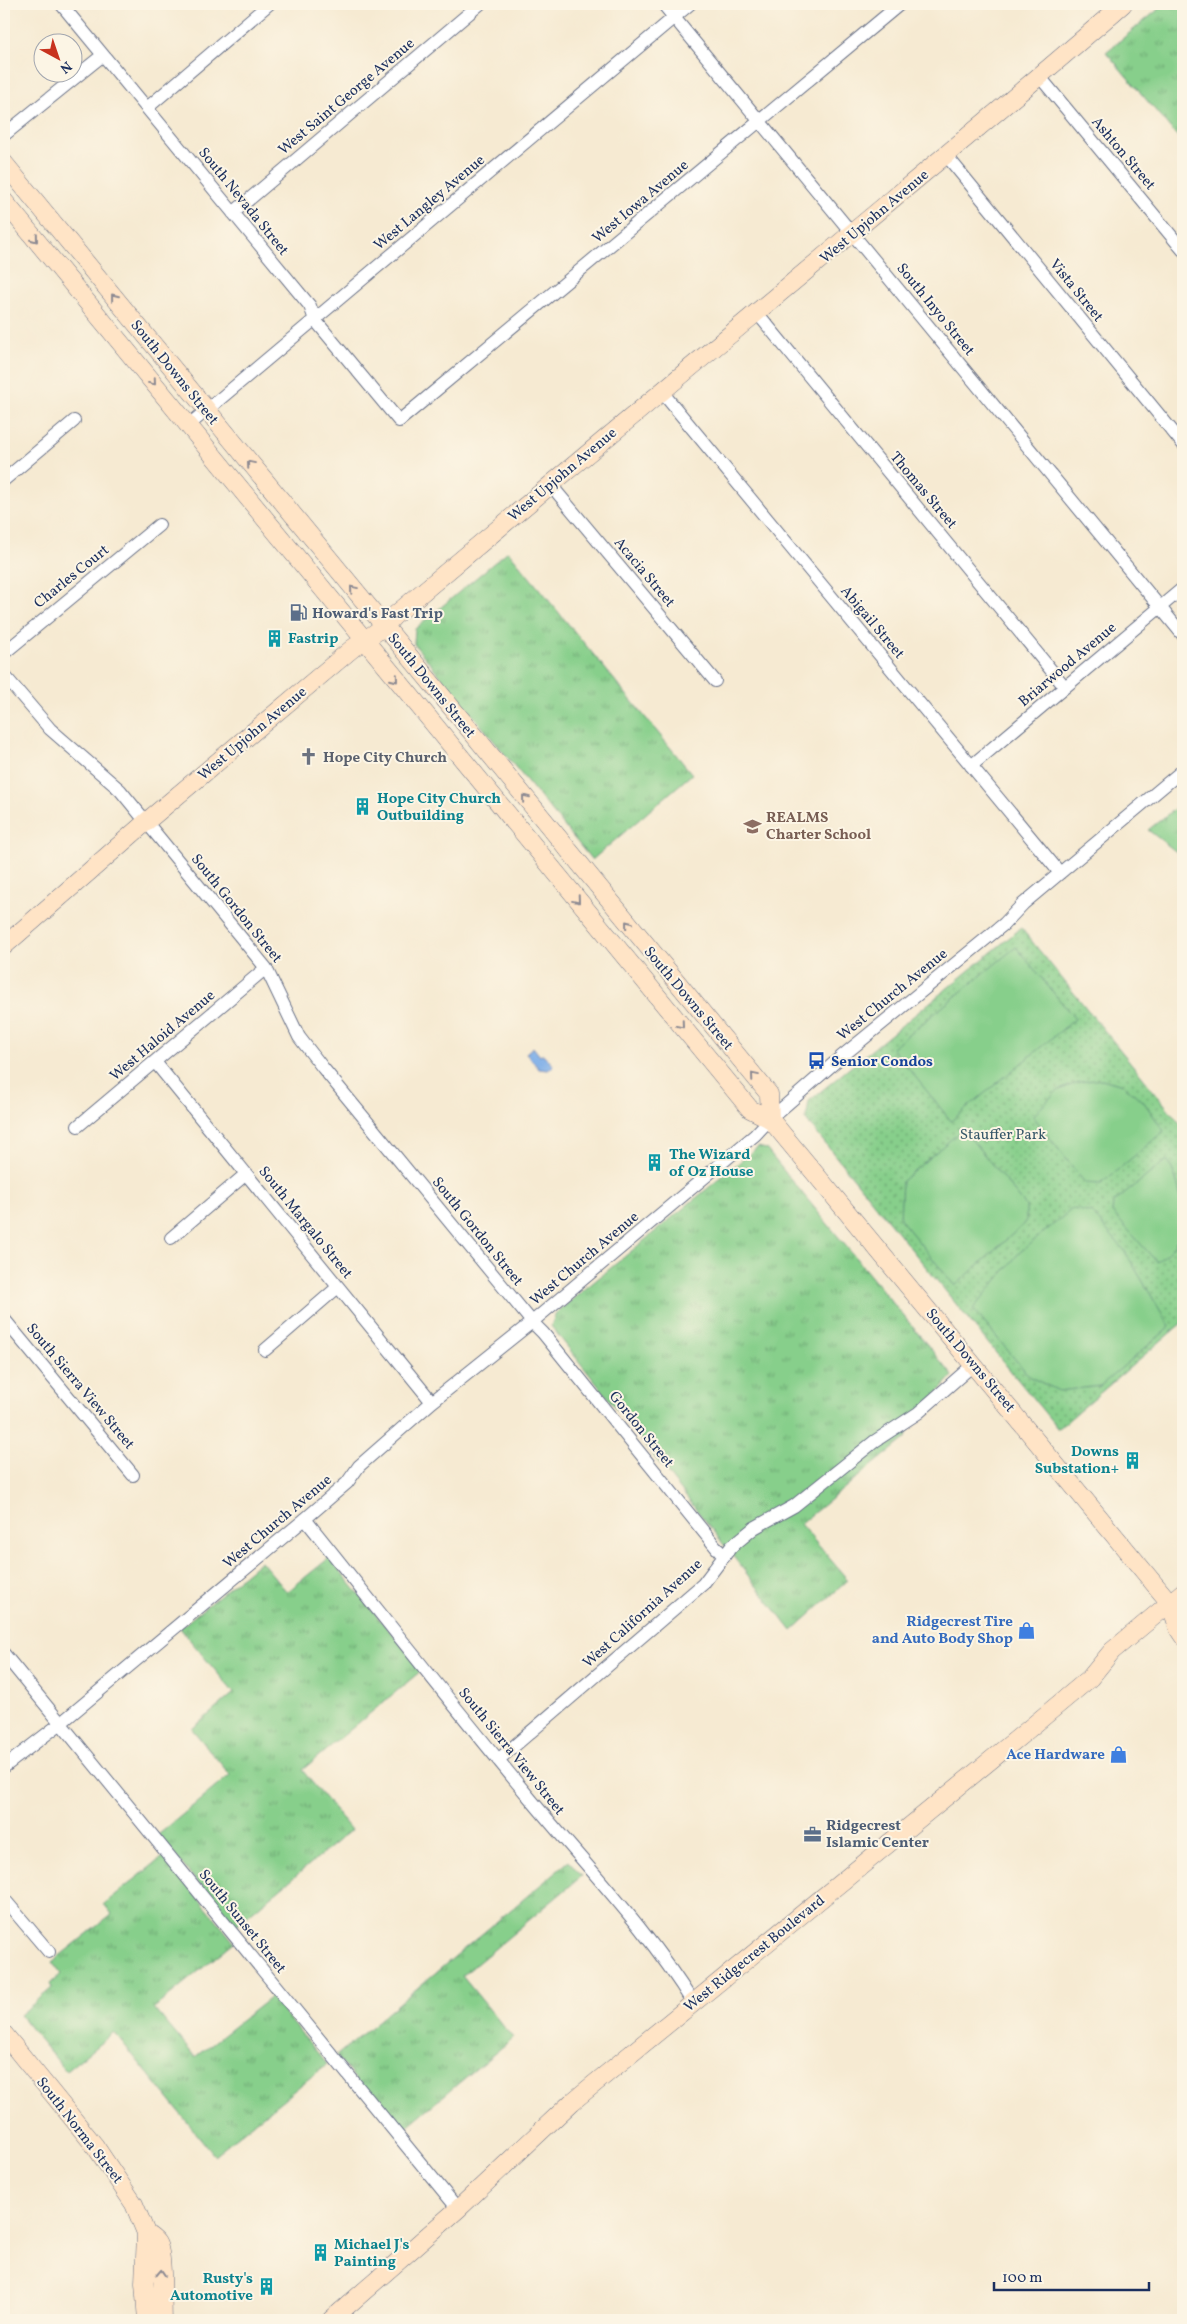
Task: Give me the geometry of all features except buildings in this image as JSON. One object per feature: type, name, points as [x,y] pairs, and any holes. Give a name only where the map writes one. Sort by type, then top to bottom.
[{"type":"main road","name":"West Upjohn Avenue","points":[[4,946],[146,822],[384,626],[550,484],[758,314],[852,233],[1040,77],[1123,4]]},
{"type":"main road","name":"South Downs Street","points":[[4,164],[769,1094],[770,1119]]},
{"type":"main road","name":"South Downs Street","points":[[4,201],[750,1109],[770,1119],[974,1364],[1179,1601]]},
{"type":"main road","points":[[1179,1601],[1179,1630],[1183,1636]]},
{"type":"main road","name":"West Ridgecrest Boulevard","points":[[330,2320],[458,2210],[572,2102],[1090,1678],[1112,1651],[1179,1601]]},
{"type":"main road","name":"South Norma Street","points":[[4,2034],[95,2146],[130,2197],[146,2233],[144,2283],[147,2320]]},
{"type":"main road","name":"South Norma Street","points":[[146,2233],[157,2242],[162,2255],[160,2281],[163,2320]]},
{"type":"street","name":"South Nevada Street","points":[[60,4],[310,306],[314,320],[399,421]]},
{"type":"street","points":[[146,108],[270,4]]},
{"type":"street","name":"West Saint George Avenue","points":[[233,213],[480,4]]},
{"type":"street","name":"South Inyo Street","points":[[663,4],[1183,635]]},
{"type":"street","name":"West Langley Avenue","points":[[189,425],[690,4]]},
{"type":"street","name":"West Iowa Avenue","points":[[399,421],[900,4]]},
{"type":"street","points":[[4,135],[102,55]]},
{"type":"street","name":"Ashton Street","points":[[1040,77],[1183,250]]},
{"type":"street","name":"Vista Street","points":[[946,156],[1183,444]]},
{"type":"street","name":"Thomas Street","points":[[758,314],[1065,687]]},
{"type":"street","name":"Abigail Street","points":[[662,392],[1060,874]]},
{"type":"street","points":[[4,480],[74,421]]},
{"type":"street","name":"Acacia Street","points":[[550,484],[715,681]]},
{"type":"street","name":"Charles Court","points":[[4,653],[159,525]]},
{"type":"street","name":"Briarwood Avenue","points":[[971,766],[1183,588]]},
{"type":"street","name":"South Gordon Street","points":[[4,675],[50,730],[120,790],[266,968],[299,1037],[532,1322]]},
{"type":"street","name":"West Church Avenue","points":[[4,1767],[61,1723],[305,1519],[347,1483],[359,1466],[432,1402],[532,1322],[755,1136],[770,1119],[841,1056],[1004,924],[1023,904],[1183,770]]},
{"type":"street","name":"West Haloid Avenue","points":[[78,1126],[266,968]]},
{"type":"street","name":"South Margalo Street","points":[[155,1062],[432,1402]]},
{"type":"street","points":[[171,1238],[246,1174]]},
{"type":"street","points":[[265,1350],[338,1287]]},
{"type":"street","name":"South Sierra View Street","points":[[4,1318],[133,1475]]},
{"type":"street","name":"Gordon Street","points":[[532,1322],[543,1333],[724,1557]]},
{"type":"street","name":"West California Avenue","points":[[498,1760],[703,1584],[731,1547],[754,1528],[794,1506],[875,1441],[918,1412],[974,1364]]},
{"type":"street","name":"South Sierra View Street","points":[[305,1519],[498,1760],[617,1900],[678,1979],[693,2003]]},
{"type":"street","name":"South Sunset Street","points":[[4,1654],[458,2210]]},
{"type":"street","points":[[4,1899],[49,1952]]},
{"type":"green space","points":[[1165,4],[1183,4],[1183,143],[1106,52]]},
{"type":"green space","points":[[508,551],[692,774],[592,860],[414,644],[415,629]]},
{"type":"green space","points":[[1183,802],[1183,857],[1148,830]]},
{"type":"green space","name":"Stauffer Park","points":[[1021,928],[1183,1127],[1183,1322],[1058,1429],[806,1120],[809,1101]]},
{"type":"green space","points":[[1016,947],[1075,1019],[951,1121],[892,1048]]},
{"type":"green space","points":[[1102,1079],[1123,1085],[1143,1101],[1164,1131],[1101,1184],[1085,1183],[1033,1116],[1057,1091],[1079,1082]]},
{"type":"green space","points":[[963,1129],[1026,1206],[1026,1222],[955,1286],[900,1219],[902,1181]]},
{"type":"green space","points":[[758,1147],[766,1149],[953,1376],[911,1422],[906,1438],[800,1524],[848,1580],[792,1631],[551,1326],[556,1313]]},
{"type":"green space","points":[[1167,1160],[1179,1189],[1182,1211],[1181,1222],[1176,1242],[1157,1262],[1112,1212],[1113,1203]]},
{"type":"green space","points":[[1072,1209],[1092,1213],[1124,1250],[1170,1327],[1100,1386],[1059,1391],[1030,1377],[973,1309],[1019,1253]]},
{"type":"green space","points":[[329,1558],[422,1670],[302,1770],[351,1830],[234,1927],[158,1835],[230,1775],[192,1729],[234,1693],[180,1628],[261,1561],[287,1592]]},
{"type":"green space","points":[[164,1856],[234,1942],[154,2008],[195,2057],[271,1997],[327,2064],[214,2155],[114,2032],[66,2071],[20,2015],[52,1988],[50,1984],[61,1974],[52,1962],[112,1914],[104,1904]]},
{"type":"green space","points":[[569,1861],[582,1876],[462,1976],[513,2038],[400,2132],[336,2056]]},
{"type":"water","points":[[533,1047],[540,1056],[543,1054],[554,1066],[548,1070],[539,1069],[526,1053]]},
{"type":"place","name":"Howard's Fast Trip","points":[[298,613]]},
{"type":"place","name":"Fastrip","points":[[274,638]]},
{"type":"place","name":"Hope City Church","points":[[309,757]]},
{"type":"place","name":"Hope City Church Outbuilding","points":[[363,807]]},
{"type":"place","name":"REALMS Charter School","points":[[752,826]]},
{"type":"place","name":"Senior Condos","points":[[817,1061]]},
{"type":"place","name":"The Wizard of Oz House","points":[[655,1163]]},
{"type":"place","name":"Downs Substation+","points":[[1133,1460]]},
{"type":"place","name":"Ridgecrest Tire and Auto Body Shop","points":[[1027,1630]]},
{"type":"place","name":"Ace Hardware","points":[[1119,1754]]},
{"type":"place","name":"Ridgecrest Islamic Center","points":[[812,1834]]},
{"type":"place","name":"Michael J's Painting","points":[[320,2253]]},
{"type":"place","name":"Rusty's Automotive","points":[[267,2287]]}]
